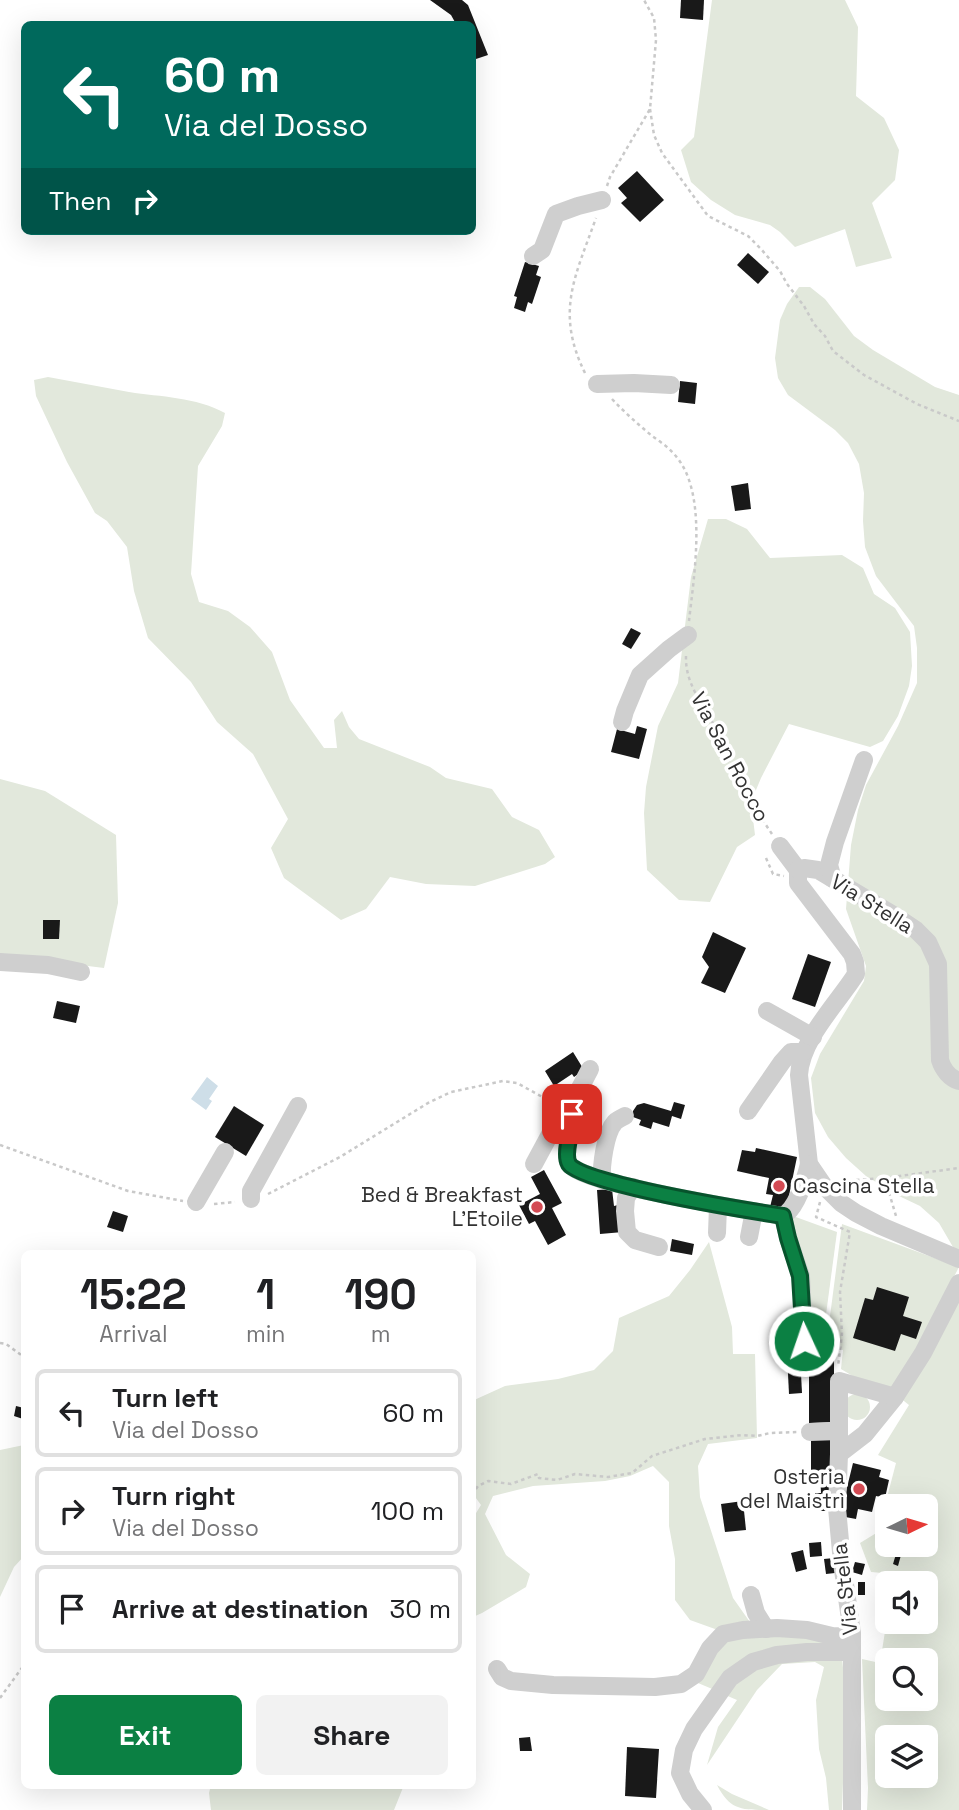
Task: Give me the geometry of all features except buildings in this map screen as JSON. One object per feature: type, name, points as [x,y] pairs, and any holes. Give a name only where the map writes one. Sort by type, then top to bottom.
[{"type":"street","points":[[533,257],[542,250],[556,214],[602,200]]},
{"type":"street","points":[[597,384],[671,384]]},
{"type":"street","points":[[622,722],[640,675],[688,632]]},
{"type":"street","points":[[833,878],[829,865],[835,842],[864,760]]},
{"type":"street","name":"Via San Rocco","points":[[773,852],[798,870]]},
{"type":"street","name":"Via Stella","points":[[959,1081],[947,1072],[940,1060],[938,964],[928,942],[916,930],[833,878],[818,870],[798,870],[798,883],[842,938],[852,954],[856,968],[856,974],[808,1045],[800,1064],[809,1164],[824,1186],[856,1213],[959,1259]]},
{"type":"street","points":[[0,962],[48,965],[81,972]]},
{"type":"street","points":[[748,1111],[791,1052],[808,1045],[767,1011]]},
{"type":"street","points":[[590,1069],[579,1092],[567,1156],[569,1164],[576,1171],[602,1180],[718,1206],[783,1216],[788,1214],[802,1188],[809,1164]]},
{"type":"street","points":[[251,1199],[251,1191],[298,1106]]},
{"type":"street","points":[[602,1180],[607,1139],[615,1122],[625,1116]]},
{"type":"street","points":[[534,1164],[555,1125],[573,1119]]},
{"type":"street","points":[[196,1202],[225,1152]]},
{"type":"street","points":[[632,1187],[626,1198],[627,1232],[635,1240],[659,1247]]},
{"type":"street","points":[[717,1233],[718,1206]]},
{"type":"street","points":[[749,1237],[754,1211]]},
{"type":"street","points":[[783,1216],[800,1276],[804,1341]]},
{"type":"street","points":[[839,1454],[865,1434],[895,1397],[923,1353],[954,1283]]},
{"type":"street","name":"Via Stella","points":[[852,1810],[852,1645],[837,1508],[839,1381],[895,1397]]},
{"type":"street","points":[[805,1432],[839,1431]]},
{"type":"street","points":[[751,1595],[756,1614],[766,1629]]},
{"type":"street","points":[[497,1669],[502,1678],[511,1681],[552,1685],[655,1687],[681,1684],[696,1674],[710,1648],[723,1634],[743,1630],[807,1630],[852,1645]]},
{"type":"street","points":[[703,1810],[690,1794],[680,1773],[684,1750],[694,1729],[730,1678],[753,1662],[778,1655],[852,1645]]},
{"type":"path","name":"Via San Rocco","points":[[644,0],[654,19],[656,40],[650,108],[610,177],[571,289],[570,328],[577,357],[585,374],[628,416],[674,453],[685,468],[692,493],[697,533],[686,667],[694,691],[716,729],[732,769],[773,852]]},
{"type":"path","points":[[650,108],[654,135],[662,153],[708,216],[748,236],[761,249],[780,271],[833,351],[864,375],[917,404],[959,421]]},
{"type":"path","points":[[773,852],[773,874]]},
{"type":"path","points":[[0,1145],[128,1191],[212,1204],[263,1196],[340,1157],[451,1091],[503,1081],[517,1083],[573,1119]]},
{"type":"path","points":[[838,1371],[842,1334],[840,1293],[850,1232],[816,1217],[824,1186],[842,1181],[959,1168]]},
{"type":"path","points":[[885,1178],[903,1236]]},
{"type":"path","points":[[0,1343],[21,1355]]},
{"type":"path","points":[[476,1489],[488,1481],[511,1484],[538,1474],[539,1478],[557,1480],[575,1474],[629,1474],[652,1456],[705,1439],[805,1432]]},
{"type":"path","points":[[0,1698],[21,1669]]},
{"type":"shaded area","points":[[712,0],[845,0],[858,27],[856,96],[884,118],[899,150],[895,180],[872,203],[892,258],[856,267],[845,229],[795,247],[770,225],[735,215],[711,200],[691,182],[681,150],[694,137]]},
{"type":"shaded area","points":[[799,287],[810,287],[825,299],[854,336],[873,350],[935,387],[959,395],[959,1253],[939,1223],[920,1206],[866,1176],[846,1158],[828,1137],[815,1113],[811,1078],[820,1054],[864,981],[866,966],[846,909],[851,845],[858,810],[866,785],[898,726],[917,683],[917,648],[914,626],[876,576],[865,547],[864,493],[859,464],[848,443],[788,395],[778,378],[775,358],[780,320]]},
{"type":"shaded area","points":[[48,377],[190,401],[225,413],[222,426],[198,466],[191,574],[199,602],[228,611],[250,627],[272,652],[290,700],[324,748],[337,748],[334,720],[342,711],[349,727],[359,739],[430,767],[446,778],[492,789],[512,817],[539,830],[555,857],[545,864],[475,886],[426,884],[390,877],[366,909],[341,920],[284,878],[271,848],[288,819],[253,754],[217,722],[191,682],[148,638],[134,591],[127,547],[107,521],[95,513],[36,396],[34,380]]},
{"type":"shaded area","points":[[708,519],[726,519],[747,529],[770,558],[842,555],[863,568],[874,594],[895,608],[910,632],[912,666],[909,686],[898,716],[883,741],[870,747],[789,724],[751,802],[755,835],[737,847],[710,902],[679,900],[647,870],[644,813],[646,787],[658,726],[678,683],[691,577]]},
{"type":"shaded area","points":[[0,779],[45,791],[116,835],[118,903],[104,968],[0,955]]},
{"type":"shaded area","points":[[207,1077],[218,1086],[209,1099],[212,1101],[206,1110],[191,1099]]},
{"type":"shaded area","points":[[793,1216],[837,1232],[823,1337],[810,1333],[792,1236]]},
{"type":"shaded area","points":[[842,1224],[959,1267],[895,1391],[856,1378],[841,1369],[843,1350],[826,1347]]},
{"type":"shaded area","points":[[709,1242],[732,1327],[733,1354],[755,1354],[757,1438],[708,1444],[698,1466],[700,1497],[733,1598],[752,1625],[715,1629],[690,1620],[675,1600],[675,1559],[669,1526],[669,1482],[653,1466],[630,1476],[605,1481],[533,1486],[493,1496],[485,1514],[506,1555],[530,1574],[526,1587],[476,1616],[476,1513],[481,1505],[476,1498],[476,1399],[505,1386],[558,1379],[594,1370],[613,1351],[619,1318],[669,1296]]},
{"type":"shaded area","points":[[959,1291],[959,1810],[867,1810],[862,1659],[875,1662],[875,1711],[938,1711],[938,1648],[882,1648],[885,1634],[938,1634],[938,1571],[871,1572],[860,1543],[875,1534],[875,1558],[938,1558],[938,1494],[888,1494],[896,1463],[878,1455],[909,1405],[899,1397]]},
{"type":"shaded area","points":[[857,1394],[866,1398],[870,1407],[866,1416],[857,1420],[848,1416],[844,1407],[848,1398]]},
{"type":"shaded area","points":[[21,1446],[21,1559],[14,1567],[0,1597],[0,1450]]},
{"type":"shaded area","points":[[779,1632],[847,1644],[770,1652],[717,1691],[698,1683],[720,1647],[729,1638]]},
{"type":"shaded area","points":[[842,1657],[846,1700],[842,1810],[829,1810],[826,1778],[819,1749],[816,1700],[824,1667],[815,1662],[782,1664],[757,1690],[707,1765],[718,1727],[737,1700],[723,1694],[739,1678],[780,1659]]},
{"type":"shaded area","points":[[717,1785],[732,1794],[769,1810],[737,1807]]},
{"type":"shaded area","points":[[210,1789],[402,1789],[394,1810],[211,1810]]},
{"type":"place","name":"Cascina Stella","points":[[779,1186]]},
{"type":"place","name":"Bed & Breakfast L'Etoile","points":[[537,1207]]},
{"type":"place","name":"Osteria del Maistrì","points":[[859,1489]]},
{"type":"route","points":[[572,1114],[575,1117],[567,1156],[569,1164],[576,1171],[602,1180],[718,1206],[783,1216],[800,1276],[804,1341]]}]
